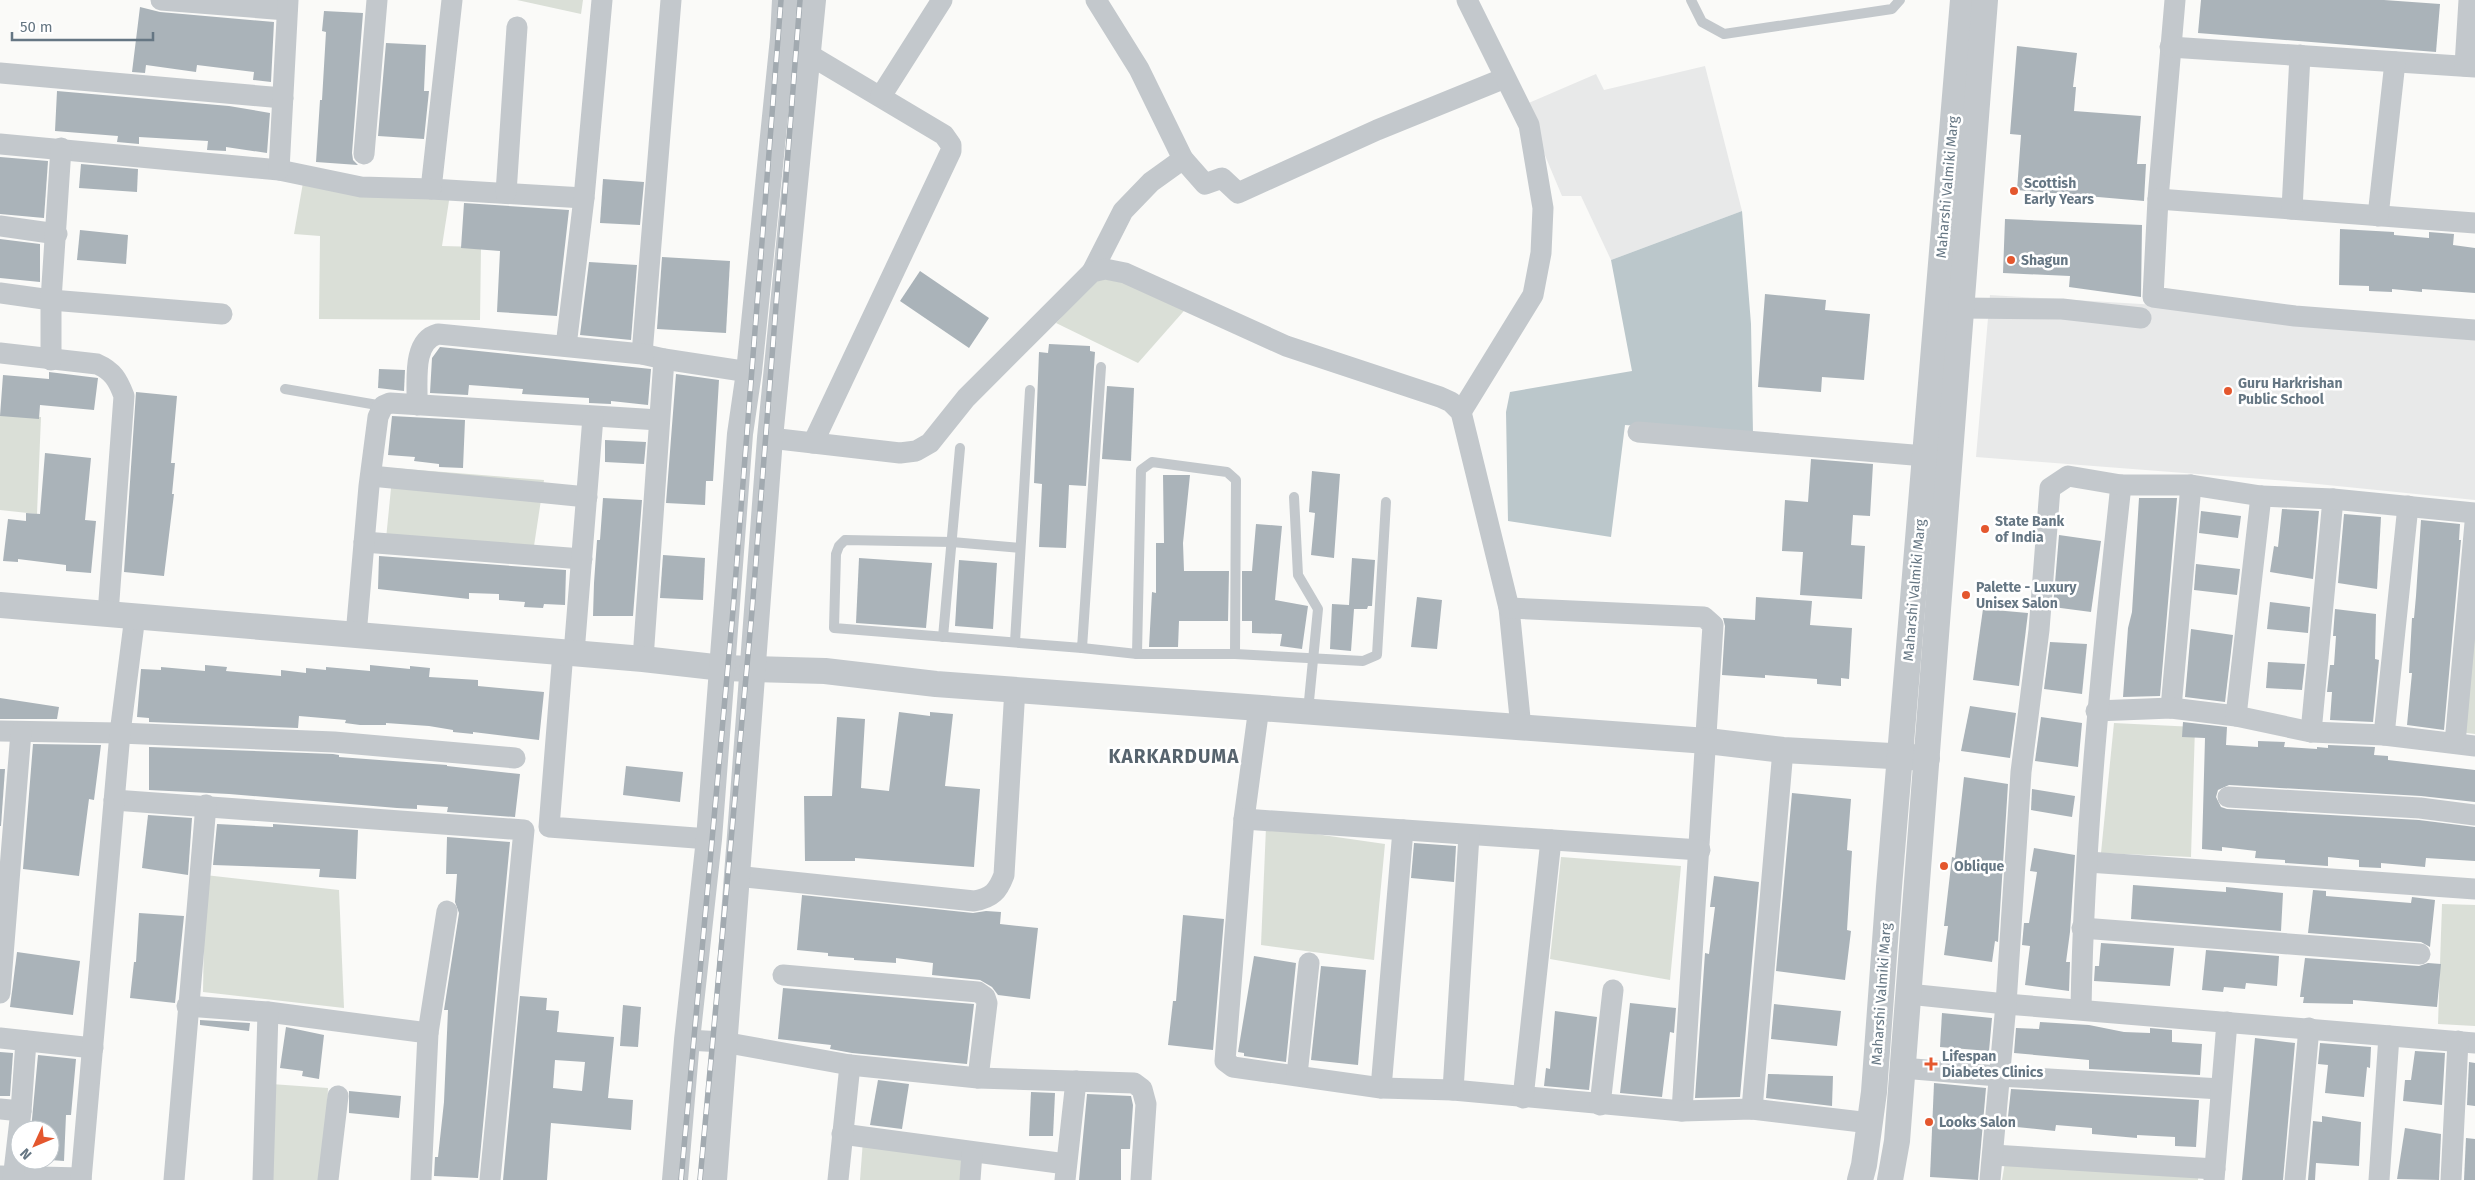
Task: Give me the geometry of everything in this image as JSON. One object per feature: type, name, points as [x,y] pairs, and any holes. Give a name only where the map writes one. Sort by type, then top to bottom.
[{"type":"street","points":[[161,0],[287,5],[279,170]]},
{"type":"street","points":[[364,154],[377,0]]},
{"type":"street","points":[[431,189],[452,0]]},
{"type":"street","points":[[566,346],[584,198],[602,0]]},
{"type":"street","points":[[642,354],[671,0]]},
{"type":"street","points":[[675,1180],[687,1040],[709,839],[740,434],[749,372],[783,38],[785,0]]},
{"type":"street","points":[[714,1180],[770,438],[813,0]]},
{"type":"street","points":[[882,96],[942,0]]},
{"type":"street","points":[[1096,0],[1139,69],[1184,159],[1204,184],[1222,178],[1238,193],[1376,130],[1505,78]]},
{"type":"street","points":[[1461,412],[1533,296],[1540,253],[1543,208],[1529,125],[1467,0]]},
{"type":"street","name":"Maharshi Valmiki Marg","points":[[1860,1180],[1870,1123],[1963,0]]},
{"type":"street","name":"Maharshi Valmiki Marg","points":[[1890,1180],[1897,1141],[1985,0]]},
{"type":"street","points":[[2175,0],[2158,199],[2153,297],[2295,316],[2475,330]]},
{"type":"street","points":[[2170,47],[2470,66],[2469,0]]},
{"type":"street","points":[[506,193],[517,27]]},
{"type":"street","points":[[808,54],[882,96],[944,135],[951,145],[951,151],[814,444]]},
{"type":"street","points":[[2292,209],[2300,55]]},
{"type":"street","points":[[2378,216],[2395,62]]},
{"type":"street","points":[[0,73],[282,98]]},
{"type":"street","points":[[0,144],[61,148],[279,170],[361,187],[584,198]]},
{"type":"street","points":[[51,360],[52,300],[61,148]]},
{"type":"street","points":[[770,438],[900,453],[916,451],[930,443],[966,398],[1092,272],[1123,211],[1151,182],[1184,159]]},
{"type":"street","points":[[2158,199],[2475,223]]},
{"type":"street","points":[[0,226],[57,234]]},
{"type":"street","points":[[1092,272],[1105,270],[1125,273],[1286,346],[1440,397],[1451,402],[1461,412],[1509,608],[1521,728]]},
{"type":"street","points":[[0,293],[52,300],[222,314]]},
{"type":"street","points":[[1960,308],[2062,309],[2141,318]]},
{"type":"street","points":[[417,405],[419,358],[425,340],[438,334],[642,354],[749,372]]},
{"type":"street","points":[[0,353],[97,364],[111,370],[119,382],[124,396],[108,614]]},
{"type":"street","points":[[643,659],[658,420],[664,359]]},
{"type":"street","points":[[356,635],[370,476],[378,417],[383,406],[390,403],[658,420]]},
{"type":"street","points":[[593,417],[582,559],[568,653],[549,827],[709,839]]},
{"type":"street","points":[[1638,432],[1925,456]]},
{"type":"street","points":[[370,476],[587,497]]},
{"type":"street","points":[[1990,1180],[2006,1004],[2022,772],[2039,630],[2050,488],[2068,476],[2121,485],[2191,485],[2261,496],[2333,499],[2475,513]]},
{"type":"street","points":[[2081,1009],[2082,928],[2088,862],[2096,711],[2121,485]]},
{"type":"street","points":[[2171,708],[2191,485]]},
{"type":"street","points":[[2236,716],[2261,496]]},
{"type":"street","points":[[2311,732],[2333,499]]},
{"type":"street","points":[[2384,735],[2408,506]]},
{"type":"street","points":[[2096,711],[2171,708],[2236,716],[2311,732],[2384,735],[2465,744],[2475,523]]},
{"type":"street","points":[[364,542],[582,559]]},
{"type":"street","points":[[0,605],[643,659],[723,668],[825,671],[936,684],[1015,688],[1260,707],[1707,742],[1783,750],[1927,758]]},
{"type":"street","points":[[1509,608],[1707,618],[1713,625],[1682,1111]]},
{"type":"street","points":[[26,1041],[21,1111],[9,1177],[81,1179],[120,733],[135,616]]},
{"type":"street","points":[[736,876],[974,901],[985,899],[995,894],[1004,875],[1015,688]]},
{"type":"street","points":[[1260,707],[1244,819],[1225,1061],[1233,1067],[1381,1088],[1453,1090],[1523,1098],[1682,1111],[1752,1109],[1870,1123]]},
{"type":"street","points":[[0,731],[120,733],[334,742],[515,758]]},
{"type":"street","points":[[0,994],[21,732]]},
{"type":"street","points":[[1752,1109],[1783,750]]},
{"type":"street","points":[[2228,797],[2420,808],[2475,815]]},
{"type":"street","points":[[114,800],[524,830],[490,1180]]},
{"type":"street","points":[[174,1180],[187,1006],[206,806]]},
{"type":"street","points":[[1244,819],[1700,850]]},
{"type":"street","points":[[1381,1088],[1403,830]]},
{"type":"street","points":[[1453,1090],[1469,835]]},
{"type":"street","points":[[1523,1098],[1550,840]]},
{"type":"street","points":[[2088,862],[2475,889]]},
{"type":"street","points":[[421,1180],[428,1033],[447,911]]},
{"type":"street","points":[[2082,928],[2420,954]]},
{"type":"street","points":[[1297,1075],[1309,963]]},
{"type":"street","points":[[783,975],[978,992],[985,997],[987,1003],[978,1078]]},
{"type":"street","points":[[1600,1105],[1613,990]]},
{"type":"street","points":[[1908,994],[2006,1004],[2467,1042],[2451,1180]]},
{"type":"street","points":[[187,1006],[268,1012],[428,1033]]},
{"type":"street","points":[[263,1180],[268,1012]]},
{"type":"street","points":[[1993,1155],[2215,1175],[2227,1022]]},
{"type":"street","points":[[2295,1180],[2309,1028]]},
{"type":"street","points":[[2379,1180],[2388,1036]]},
{"type":"street","points":[[0,1038],[93,1048]]},
{"type":"street","points":[[687,1040],[723,1042],[850,1065],[978,1078],[1134,1083],[1142,1089],[1146,1104],[1141,1180]]},
{"type":"street","points":[[838,1180],[850,1065]]},
{"type":"street","points":[[1902,1068],[1998,1076],[2221,1089]]},
{"type":"street","points":[[842,1134],[972,1153],[1066,1172],[1076,1081]]},
{"type":"street","points":[[328,1180],[338,1096]]},
{"type":"street","points":[[0,1109],[21,1111]]},
{"type":"street","points":[[970,1180],[972,1153]]},
{"type":"lane","points":[[1691,0],[1702,22],[1724,34],[1892,9],[1900,0]]},
{"type":"lane","points":[[1082,648],[1101,367]]},
{"type":"lane","points":[[285,389],[383,406]]},
{"type":"lane","points":[[1015,642],[1030,390]]},
{"type":"lane","points":[[943,637],[960,448]]},
{"type":"lane","points":[[1137,654],[1141,470],[1152,462],[1227,472],[1236,480],[1235,654]]},
{"type":"lane","points":[[1294,497],[1298,575],[1318,609],[1308,712]]},
{"type":"lane","points":[[1020,548],[952,542],[855,538],[845,540],[839,546],[836,554],[834,628],[1015,642],[1137,654],[1235,654],[1363,661],[1377,654],[1386,502]]},
{"type":"shaded area","points":[[517,0],[583,0],[581,14]]},
{"type":"shaded area","points":[[1705,66],[1742,211],[1611,260],[1581,196],[1562,196],[1524,105],[1596,74],[1604,90]]},
{"type":"shaded area","points":[[304,177],[451,188],[442,246],[481,247],[480,320],[319,319],[320,236],[294,234]]},
{"type":"shaded area","points":[[1742,211],[1751,324],[1753,434],[1625,425],[1611,537],[1508,521],[1506,412],[1510,392],[1632,371],[1611,260]]},
{"type":"shaded area","points":[[1112,261],[1190,304],[1138,363],[1056,323]]},
{"type":"shaded area","name":"Guru Harkrishan Public School","points":[[1990,295],[2475,324],[2475,500],[2288,481],[1976,457]]},
{"type":"shaded area","points":[[0,415],[41,417],[37,514],[0,510]]},
{"type":"shaded area","points":[[393,468],[544,480],[534,546],[386,539]]},
{"type":"shaded area","points":[[2475,615],[2475,734],[2459,732]]},
{"type":"shaded area","points":[[2114,723],[2195,727],[2191,857],[2101,853]]},
{"type":"shaded area","points":[[1266,827],[1385,844],[1374,960],[1261,945]]},
{"type":"shaded area","points":[[1561,857],[1681,866],[1670,980],[1550,959]]},
{"type":"shaded area","points":[[205,875],[339,890],[344,1008],[203,992]]},
{"type":"shaded area","points":[[2442,904],[2475,905],[2475,1026],[2438,1024]]},
{"type":"shaded area","points":[[271,1084],[328,1088],[324,1180],[263,1180]]},
{"type":"shaded area","points":[[863,1140],[970,1152],[968,1180],[860,1180]]},
{"type":"shaded area","points":[[2005,1162],[2199,1168],[2198,1180],[2002,1180]]},
{"type":"building","points":[[2201,0],[2384,0],[2440,4],[2436,52],[2198,33]]},
{"type":"building","points":[[140,7],[160,12],[274,22],[271,82],[253,80],[254,72],[197,65],[196,72],[146,65],[145,73],[132,72]]},
{"type":"building","points":[[324,11],[363,13],[352,153],[353,160],[358,165],[316,162],[326,32],[322,31]]},
{"type":"building","points":[[386,43],[426,45],[424,91],[429,91],[424,139],[378,136]]},
{"type":"building","points":[[2017,46],[2077,53],[2073,87],[2076,87],[2074,111],[2141,116],[2137,164],[2146,164],[2144,201],[2017,190],[2021,135],[2010,134]]},
{"type":"building","points":[[57,91],[229,106],[270,113],[267,153],[226,147],[226,151],[207,150],[208,141],[139,137],[139,144],[117,142],[118,136],[55,131]]},
{"type":"building","points":[[0,157],[48,161],[44,218],[0,214]]},
{"type":"building","points":[[81,164],[138,169],[137,192],[79,188]]},
{"type":"building","points":[[603,179],[644,182],[640,225],[600,223]]},
{"type":"building","points":[[464,203],[569,210],[557,316],[497,312],[500,251],[461,248]]},
{"type":"building","points":[[2005,219],[2142,225],[2141,297],[2069,287],[2070,276],[2003,273]]},
{"type":"building","points":[[2340,229],[2394,232],[2394,235],[2429,238],[2429,232],[2454,234],[2453,245],[2475,248],[2475,293],[2422,289],[2422,292],[2392,289],[2392,292],[2369,291],[2369,286],[2339,285]]},
{"type":"building","points":[[80,230],[128,235],[126,264],[77,260]]},
{"type":"building","points":[[0,239],[40,244],[40,282],[0,278]]},
{"type":"building","points":[[662,257],[730,261],[726,333],[657,329]]},
{"type":"building","points":[[589,262],[637,265],[631,340],[580,335]]},
{"type":"building","points":[[920,271],[989,318],[969,348],[900,301]]},
{"type":"building","points":[[1765,294],[1826,300],[1825,310],[1870,314],[1864,380],[1822,377],[1821,392],[1758,387]]},
{"type":"building","points":[[1049,344],[1090,346],[1090,351],[1095,352],[1086,486],[1069,485],[1066,548],[1039,547],[1042,484],[1034,483],[1039,352],[1048,353]]},
{"type":"building","points":[[440,347],[651,369],[648,405],[611,401],[611,404],[589,403],[589,398],[522,394],[523,389],[469,385],[468,395],[430,393],[432,358]]},
{"type":"building","points":[[379,369],[405,370],[404,391],[378,388]]},
{"type":"building","points":[[49,372],[98,378],[94,410],[40,405],[39,419],[0,416],[3,375],[49,379]]},
{"type":"building","points":[[676,374],[719,380],[713,481],[706,481],[705,505],[666,503]]},
{"type":"building","points":[[1107,386],[1134,388],[1131,461],[1102,459]]},
{"type":"building","points":[[136,392],[177,396],[171,463],[175,463],[172,494],[174,494],[164,576],[124,572]]},
{"type":"building","points":[[392,416],[465,420],[463,468],[439,467],[439,464],[414,461],[415,457],[388,455]]},
{"type":"building","points":[[605,440],[646,442],[644,464],[605,462]]},
{"type":"building","points":[[45,453],[91,458],[85,520],[96,521],[91,573],[66,571],[66,565],[18,559],[18,562],[3,561],[8,519],[26,521],[26,513],[40,514]]},
{"type":"building","points":[[1811,459],[1873,464],[1870,516],[1853,515],[1851,545],[1865,546],[1862,599],[1800,595],[1803,552],[1782,551],[1785,500],[1808,502]]},
{"type":"building","points":[[1312,471],[1340,474],[1334,558],[1311,555],[1315,513],[1309,512]]},
{"type":"building","points":[[1163,475],[1190,475],[1183,543],[1184,571],[1229,571],[1228,621],[1179,621],[1178,647],[1149,647],[1152,592],[1156,593],[1156,543],[1164,543]]},
{"type":"building","points":[[603,498],[642,500],[633,616],[593,616],[597,540],[600,540]]},
{"type":"building","points":[[2139,498],[2177,498],[2160,696],[2123,697],[2128,628],[2132,612]]},
{"type":"building","points":[[2282,509],[2319,511],[2313,579],[2270,572],[2274,546],[2278,547]]},
{"type":"building","points":[[2201,511],[2241,516],[2238,538],[2199,533]]},
{"type":"building","points":[[2344,514],[2381,517],[2377,589],[2338,583]]},
{"type":"building","points":[[2421,520],[2460,524],[2459,540],[2461,540],[2444,730],[2407,725],[2412,673],[2409,673],[2412,618],[2414,618]]},
{"type":"building","points":[[1256,524],[1282,526],[1275,600],[1308,606],[1302,649],[1280,646],[1282,634],[1252,633],[1252,621],[1242,621],[1242,571],[1252,571]]},
{"type":"building","points":[[2059,535],[2101,541],[2091,612],[2053,607]]},
{"type":"building","points":[[663,555],[705,558],[703,600],[660,598]]},
{"type":"building","points":[[379,556],[566,570],[565,605],[544,604],[543,608],[524,607],[525,602],[499,600],[499,594],[469,593],[469,599],[378,589]]},
{"type":"building","points":[[859,558],[932,563],[926,628],[856,623]]},
{"type":"building","points":[[1352,558],[1375,560],[1372,606],[1368,606],[1367,609],[1354,609],[1351,651],[1330,649],[1332,604],[1349,605]]},
{"type":"building","points":[[959,560],[997,563],[993,629],[955,626]]},
{"type":"building","points":[[2196,564],[2240,569],[2237,595],[2194,590]]},
{"type":"building","points":[[1417,597],[1442,600],[1437,649],[1411,647]]},
{"type":"building","points":[[1756,597],[1812,601],[1810,625],[1852,628],[1849,679],[1841,678],[1841,686],[1817,684],[1817,679],[1765,675],[1765,678],[1722,675],[1725,626],[1723,618],[1755,620]]},
{"type":"building","points":[[2270,602],[2310,607],[2308,633],[2267,629]]},
{"type":"building","points":[[1983,609],[2028,613],[2019,686],[1973,680]]},
{"type":"building","points":[[2335,609],[2376,614],[2375,659],[2379,660],[2373,722],[2330,720],[2332,692],[2327,692],[2330,665],[2334,665],[2336,636],[2333,636]]},
{"type":"building","points":[[2191,629],[2233,635],[2225,702],[2185,697]]},
{"type":"building","points":[[2050,642],[2087,644],[2082,694],[2044,689]]},
{"type":"building","points":[[2268,662],[2305,664],[2302,690],[2266,688]]},
{"type":"building","points":[[205,665],[227,667],[226,671],[281,676],[281,670],[306,673],[306,668],[326,670],[326,667],[370,671],[370,665],[410,669],[410,666],[430,668],[429,677],[478,680],[478,686],[544,692],[539,740],[473,732],[473,734],[453,732],[453,730],[429,726],[386,723],[386,725],[360,725],[345,723],[346,720],[299,716],[298,728],[149,722],[149,718],[137,717],[141,669],[161,670],[161,667],[205,671]]},
{"type":"building","points":[[0,698],[59,707],[57,719],[0,719]]},
{"type":"building","points":[[1970,706],[2016,713],[2010,758],[1961,751]]},
{"type":"building","points":[[899,712],[930,716],[930,712],[953,714],[945,786],[980,789],[974,867],[855,858],[855,861],[805,861],[804,796],[832,796],[837,717],[865,719],[861,788],[889,791]]},
{"type":"building","points":[[2041,717],[2082,723],[2078,767],[2035,761]]},
{"type":"building","points":[[2183,722],[2227,727],[2226,745],[2258,747],[2258,741],[2285,742],[2284,747],[2317,749],[2317,747],[2328,748],[2328,745],[2375,747],[2374,755],[2388,756],[2388,760],[2475,770],[2475,802],[2421,796],[2229,785],[2218,790],[2216,797],[2221,807],[2227,809],[2419,820],[2475,827],[2475,861],[2426,858],[2425,867],[2381,863],[2381,868],[2359,867],[2359,860],[2328,857],[2328,866],[2285,863],[2285,860],[2255,858],[2256,851],[2222,847],[2222,851],[2202,849],[2205,738],[2182,737]]},
{"type":"building","points":[[33,744],[101,745],[94,800],[89,799],[79,876],[23,869]]},
{"type":"building","points":[[149,747],[333,754],[339,755],[339,757],[447,765],[520,774],[515,817],[447,812],[448,807],[417,805],[417,809],[397,808],[229,794],[149,790]]},
{"type":"building","points":[[626,766],[683,772],[680,802],[623,795]]},
{"type":"building","points":[[0,769],[5,769],[1,826],[0,826]]},
{"type":"building","points":[[1964,777],[2008,784],[1998,942],[1995,941],[1992,962],[1944,955],[1948,926],[1944,926],[1952,857],[1955,858]]},
{"type":"building","points":[[2032,789],[2075,796],[2072,817],[2031,810]]},
{"type":"building","points":[[1792,793],[1851,799],[1847,850],[1852,851],[1847,930],[1851,931],[1845,980],[1776,971]]},
{"type":"building","points":[[148,815],[192,818],[188,875],[142,868]]},
{"type":"building","points":[[217,824],[273,827],[273,824],[358,830],[356,879],[319,877],[320,869],[213,865]]},
{"type":"building","points":[[447,837],[510,842],[478,1178],[434,1176],[435,1157],[438,1157],[444,1102],[448,1010],[444,1010],[459,913],[455,902],[457,874],[446,874]]},
{"type":"building","points":[[1414,843],[1456,846],[1454,882],[1411,878]]},
{"type":"building","points":[[2034,848],[2075,855],[2066,962],[2070,962],[2069,991],[2025,985],[2030,946],[2022,945],[2024,923],[2029,923],[2037,872],[2030,871]]},
{"type":"building","points":[[1714,876],[1759,882],[1740,1097],[1695,1098],[1705,953],[1709,954],[1715,907],[1710,907]]},
{"type":"building","points":[[2133,885],[2226,892],[2226,887],[2283,893],[2281,931],[2131,919]]},
{"type":"building","points":[[2313,890],[2326,891],[2326,896],[2411,903],[2412,897],[2435,900],[2430,947],[2421,942],[2308,933]]},
{"type":"building","points":[[802,895],[973,913],[986,911],[1001,912],[1000,924],[1038,928],[1030,999],[998,995],[992,987],[980,980],[932,975],[933,963],[896,958],[896,963],[854,960],[854,958],[828,956],[828,953],[797,950]]},
{"type":"building","points":[[139,913],[184,916],[175,1003],[130,998],[134,962],[136,962]]},
{"type":"building","points":[[1183,915],[1224,919],[1213,1050],[1168,1045],[1173,1001],[1176,1001]]},
{"type":"building","points":[[2101,943],[2174,948],[2170,986],[2094,981],[2095,966],[2099,966]]},
{"type":"building","points":[[2206,950],[2279,956],[2277,986],[2246,983],[2245,989],[2224,987],[2223,992],[2202,990]]},
{"type":"building","points":[[17,952],[80,961],[73,1015],[10,1007]]},
{"type":"building","points":[[1254,956],[1296,963],[1286,1062],[1244,1056],[1244,1053],[1238,1052]]},
{"type":"building","points":[[2305,958],[2419,966],[2428,963],[2441,964],[2437,1007],[2353,1000],[2353,1004],[2303,1003],[2304,997],[2300,997]]},
{"type":"building","points":[[1321,966],[1366,970],[1358,1065],[1311,1060]]},
{"type":"building","points":[[783,988],[974,1004],[967,1064],[852,1053],[830,1049],[831,1045],[778,1039]]},
{"type":"building","points":[[520,996],[547,998],[546,1010],[559,1011],[557,1032],[614,1037],[608,1098],[633,1100],[631,1130],[551,1123],[547,1180],[503,1180]],"holes":[[[555,1060],[585,1062],[582,1091],[553,1088]]]},
{"type":"building","points":[[1630,1003],[1676,1008],[1674,1033],[1670,1032],[1662,1097],[1620,1093]]},
{"type":"building","points":[[1774,1004],[1841,1011],[1837,1046],[1771,1039]]},
{"type":"building","points":[[623,1005],[641,1007],[638,1047],[620,1046]]},
{"type":"building","points":[[1555,1011],[1597,1017],[1589,1090],[1544,1086],[1546,1068],[1550,1069]]},
{"type":"building","points":[[1942,1013],[1992,1018],[1989,1051],[1940,1047]]},
{"type":"building","points":[[200,1020],[250,1023],[249,1031],[200,1025]]},
{"type":"building","points":[[2040,1022],[2089,1025],[2124,1032],[2150,1033],[2150,1028],[2172,1030],[2172,1042],[2202,1044],[2200,1075],[2089,1069],[2089,1060],[2014,1053],[2016,1028],[2039,1029]]},
{"type":"building","points":[[286,1027],[324,1035],[319,1079],[302,1076],[303,1071],[280,1068]]},
{"type":"building","points":[[2255,1038],[2295,1043],[2283,1180],[2242,1180]]},
{"type":"building","points":[[2320,1043],[2371,1047],[2370,1068],[2367,1067],[2364,1097],[2325,1093],[2328,1065],[2318,1064]]},
{"type":"building","points":[[2415,1051],[2445,1053],[2442,1105],[2403,1101],[2405,1080],[2411,1080]]},
{"type":"building","points":[[0,1052],[13,1053],[10,1096],[0,1096]]},
{"type":"building","points":[[38,1055],[76,1059],[71,1115],[66,1115],[64,1161],[60,1161],[60,1120],[32,1120]]},
{"type":"building","points":[[2469,1062],[2475,1063],[2475,1106],[2467,1105]]},
{"type":"building","points":[[1768,1074],[1833,1076],[1832,1106],[1766,1098]]},
{"type":"building","points":[[878,1080],[909,1084],[902,1129],[870,1125]]},
{"type":"building","points":[[1934,1083],[1986,1088],[1978,1180],[1930,1177]]},
{"type":"building","points":[[2011,1089],[2199,1100],[2196,1147],[2175,1146],[2175,1137],[2137,1135],[2137,1138],[2092,1134],[2092,1128],[2056,1125],[2055,1131],[2007,1126]]},
{"type":"building","points":[[349,1091],[401,1096],[399,1118],[349,1113]]},
{"type":"building","points":[[1031,1092],[1055,1093],[1053,1136],[1029,1136]]},
{"type":"building","points":[[1087,1094],[1131,1096],[1133,1105],[1130,1149],[1121,1149],[1121,1180],[1079,1180]]},
{"type":"building","points":[[2322,1116],[2361,1122],[2359,1166],[2316,1163],[2315,1180],[2308,1180],[2313,1121],[2322,1122]]},
{"type":"building","points":[[2405,1128],[2441,1134],[2439,1180],[2397,1179]]},
{"type":"building","points":[[2466,1138],[2475,1139],[2475,1180],[2464,1180]]},
{"type":"railway","points":[[681,1180],[733,610],[781,0]]},
{"type":"railway","points":[[700,1180],[752,611],[800,0]]},
{"type":"place","name":"Scottish Early Years","points":[[2014,191]]},
{"type":"place","name":"Shagun","points":[[2011,260]]},
{"type":"place","name":"Guru Harkrishan Public School","points":[[2228,391]]},
{"type":"place","name":"State Bank of India","points":[[1985,529]]},
{"type":"place","name":"Palette - Luxury Unisex Salon","points":[[1966,595]]},
{"type":"place","name":"Oblique","points":[[1944,866]]},
{"type":"place","name":"Lifespan Diabetes Clinics","points":[[1931,1064]]},
{"type":"place","name":"Looks Salon","points":[[1929,1122]]},
{"type":"district","name":"KARKARDUMA","points":[[1174,756]]}]
